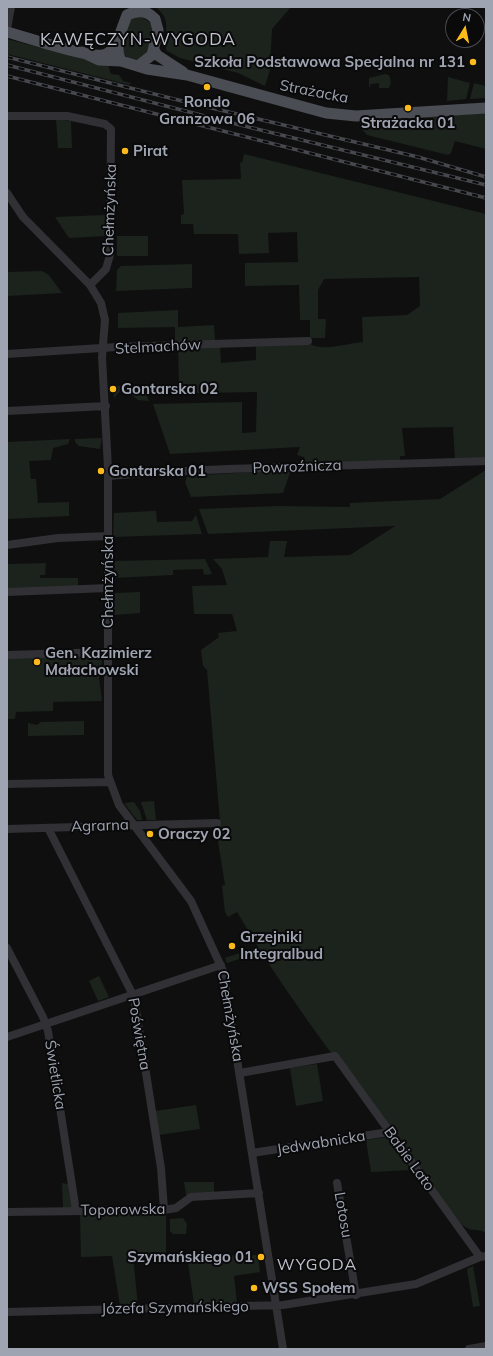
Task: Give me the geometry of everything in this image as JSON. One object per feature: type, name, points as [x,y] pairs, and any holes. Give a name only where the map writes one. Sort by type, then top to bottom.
[{"type":"main road","points":[[82,52],[102,61],[121,61],[138,66],[148,59],[154,50],[158,32],[156,21],[150,15],[131,10],[118,44],[118,54],[121,61]]},
{"type":"main road","points":[[7,32],[82,52],[103,55],[118,44]]},
{"type":"main road","name":"Strażacka","points":[[154,50],[157,55],[186,75]]},
{"type":"main road","name":"Strażacka","points":[[138,66],[186,75],[231,86],[279,101],[326,113],[341,115],[486,108]]},
{"type":"street","points":[[7,29],[11,7]]},
{"type":"street","name":"Chełmżyńska","points":[[7,116],[67,116],[105,124],[110,128],[112,133],[110,255],[106,269],[90,285]]},
{"type":"street","name":"Chełmżyńska","points":[[7,193],[24,217],[90,285],[98,296],[104,311],[105,324],[103,349],[108,476],[108,765],[110,782],[119,805],[191,901],[222,965],[283,1349]]},
{"type":"street","name":"Stelmachów","points":[[7,354],[117,347],[308,341]]},
{"type":"street","points":[[7,411],[106,406]]},
{"type":"street","name":"Powroźnicza","points":[[108,476],[333,465],[392,466],[486,461]]},
{"type":"street","points":[[7,545],[58,538],[108,536]]},
{"type":"street","points":[[7,592],[108,588]]},
{"type":"street","points":[[7,655],[108,652]]},
{"type":"street","points":[[7,784],[110,782]]},
{"type":"street","name":"Agrarna","points":[[7,829],[217,823]]},
{"type":"street","name":"Poświętna","points":[[48,828],[133,995],[161,1168],[164,1210]]},
{"type":"street","name":"Świetlicka","points":[[7,948],[46,1024],[76,1211]]},
{"type":"street","points":[[7,1037],[222,965]]},
{"type":"street","name":"Babie Lato","points":[[240,1073],[335,1056],[389,1132],[483,1256]]},
{"type":"street","name":"Jedwabnicka","points":[[252,1154],[389,1132]]},
{"type":"street","name":"Lotosu","points":[[337,1183],[356,1295]]},
{"type":"street","name":"Toporowska","points":[[7,1212],[164,1210],[176,1208],[191,1197],[259,1193]]},
{"type":"street","name":"Józefa Szymańskiego","points":[[7,1312],[276,1305],[356,1295],[416,1284],[483,1256]]},
{"type":"street","points":[[469,1349],[486,1346]]},
{"type":"shaded area","points":[[155,7],[291,7],[272,29],[270,70],[265,86],[238,73],[180,58],[167,51],[165,39],[166,23],[161,12]]},
{"type":"shaded area","points":[[136,16],[149,22],[152,26],[150,40],[151,53],[137,61],[128,58],[121,51],[130,18]]},
{"type":"shaded area","points":[[7,39],[108,65],[111,74],[119,75],[123,81],[131,83],[130,85],[7,54]]},
{"type":"shaded area","points":[[385,74],[389,75],[391,82],[389,88],[379,88],[379,83],[371,84],[369,88],[369,78]]},
{"type":"shaded area","points":[[448,77],[470,83],[466,99],[447,101]]},
{"type":"shaded area","points":[[474,83],[486,86],[486,98],[470,99]]},
{"type":"shaded area","points":[[486,113],[486,149],[455,141],[451,153],[448,155],[367,135],[361,128],[360,121],[383,123],[419,117]]},
{"type":"shaded area","points":[[56,119],[71,121],[72,148],[58,148]]},
{"type":"shaded area","points":[[244,154],[486,214],[486,458],[455,459],[453,427],[402,428],[405,456],[400,456],[400,461],[303,463],[304,457],[297,455],[300,447],[170,454],[153,404],[242,402],[242,433],[256,432],[257,392],[146,394],[149,401],[138,400],[128,392],[121,390],[114,398],[114,386],[179,384],[178,347],[220,347],[221,363],[256,360],[256,346],[310,344],[329,347],[363,342],[362,317],[407,315],[420,306],[419,277],[324,279],[318,290],[318,319],[326,319],[325,338],[310,338],[310,320],[300,320],[299,285],[245,286],[245,263],[298,262],[297,232],[268,233],[269,253],[239,254],[238,234],[194,234],[193,224],[181,224],[181,215],[184,214],[182,180],[241,179],[240,162],[242,163]]},
{"type":"shaded area","points":[[105,215],[106,236],[69,238],[55,217]]},
{"type":"shaded area","points":[[117,236],[148,236],[148,256],[117,256]]},
{"type":"shaded area","points":[[192,264],[192,288],[116,291],[117,270],[121,266]]},
{"type":"shaded area","points":[[42,271],[49,275],[62,293],[7,296],[7,272]]},
{"type":"shaded area","points":[[178,310],[178,327],[214,325],[215,342],[175,344],[175,327],[118,328],[118,313]]},
{"type":"shaded area","points":[[102,438],[100,449],[79,446],[75,442],[75,439]]},
{"type":"shaded area","points":[[70,439],[68,444],[53,448],[51,460],[29,461],[31,479],[36,479],[38,503],[69,502],[69,516],[7,519],[7,442]]},
{"type":"shaded area","points":[[291,470],[283,493],[191,497],[185,482],[187,477],[202,475]]},
{"type":"shaded area","points":[[486,470],[486,1233],[468,1228],[460,1223],[333,1056],[261,952],[227,963],[225,958],[258,947],[237,912],[228,917],[225,912],[222,886],[225,885],[216,829],[220,827],[220,821],[207,670],[203,666],[201,650],[219,637],[218,633],[237,631],[232,614],[194,614],[192,586],[227,585],[222,569],[213,559],[268,557],[270,541],[287,541],[284,557],[350,555],[395,526],[208,534],[199,509],[279,506],[350,507],[350,503],[440,499]]},
{"type":"shaded area","points":[[156,511],[157,522],[192,521],[196,515],[202,534],[113,537],[114,513]]},
{"type":"shaded area","points":[[205,559],[212,574],[204,575],[203,569],[173,570],[173,575],[114,578],[114,561]]},
{"type":"shaded area","points":[[46,563],[45,575],[40,575],[40,578],[78,578],[78,588],[7,591],[7,564]]},
{"type":"shaded area","points":[[140,592],[140,613],[114,615],[114,593]]},
{"type":"shaded area","points":[[101,657],[102,662],[99,678],[102,701],[53,702],[53,711],[16,712],[15,719],[7,719],[7,658]]},
{"type":"shaded area","points":[[84,721],[84,735],[28,736],[28,723],[37,725],[41,722]]},
{"type":"shaded area","points":[[154,801],[156,820],[147,820],[141,802]]},
{"type":"shaded area","points":[[134,802],[140,811],[142,820],[137,820],[124,803]]},
{"type":"shaded area","points":[[99,976],[109,997],[98,1001],[89,981]]},
{"type":"shaded area","points":[[317,1064],[323,1101],[296,1106],[290,1068]]},
{"type":"shaded area","points":[[196,1105],[200,1129],[159,1135],[155,1111]]},
{"type":"shaded area","points":[[387,1137],[391,1140],[411,1170],[371,1172],[366,1140]]},
{"type":"shaded area","points":[[184,1182],[214,1182],[214,1194],[186,1195]]},
{"type":"shaded area","points":[[62,1183],[68,1184],[72,1209],[63,1209]]},
{"type":"shaded area","points":[[166,1213],[166,1256],[133,1256],[138,1306],[120,1306],[112,1256],[81,1257],[80,1214]]},
{"type":"shaded area","points":[[183,1218],[187,1224],[186,1234],[173,1234],[170,1231],[170,1219]]},
{"type":"shaded area","points":[[258,1255],[260,1272],[234,1276],[237,1303],[194,1304],[187,1256]]},
{"type":"shaded area","points":[[473,1266],[480,1306],[473,1307],[467,1269]]},
{"type":"railway","points":[[7,57],[174,99],[418,157],[486,177]]},
{"type":"railway","points":[[7,65],[228,122],[486,185]]},
{"type":"railway","points":[[7,76],[486,198]]},
{"type":"place","name":"Szkoła Podstawowa Specjalna nr 131","points":[[473,62]]},
{"type":"place","name":"Rondo Granzowa 06","points":[[207,87]]},
{"type":"place","name":"Strażacka 01","points":[[408,108]]},
{"type":"place","name":"Pirat","points":[[125,151]]},
{"type":"place","name":"Gontarska 02","points":[[113,389]]},
{"type":"place","name":"Gontarska 01","points":[[101,471]]},
{"type":"place","name":"Gen. Kazimierz Małachowski","points":[[37,662]]},
{"type":"place","name":"Oraczy 02","points":[[150,834]]},
{"type":"place","name":"Grzejniki Integralbud","points":[[232,946]]},
{"type":"place","name":"Szymańskiego 01","points":[[261,1257]]},
{"type":"place","name":"WSS Społem","points":[[254,1288]]},
{"type":"district","name":"KAWĘCZYN-WYGODA","points":[[138,40]]},
{"type":"district","name":"WYGODA","points":[[317,1265]]}]
